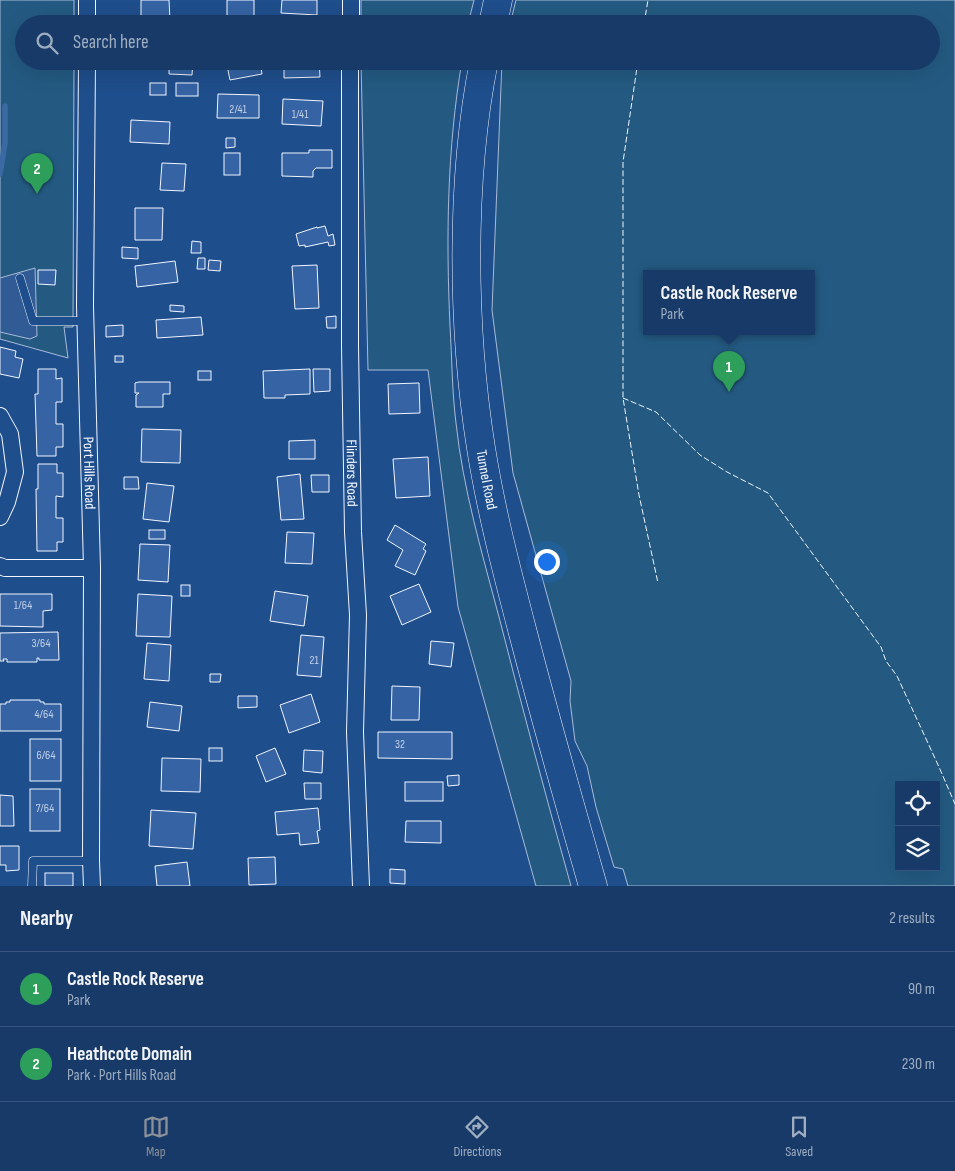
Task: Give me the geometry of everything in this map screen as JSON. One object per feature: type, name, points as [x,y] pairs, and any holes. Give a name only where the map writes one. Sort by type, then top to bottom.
[{"type":"highway","points":[[495,15],[498,0]]},
{"type":"highway","name":"Tunnel Road","points":[[483,70],[472,148],[467,244],[472,366],[480,438],[489,490],[513,593],[556,758],[593,886]]},
{"type":"street","points":[[87,15],[88,0]]},
{"type":"street","points":[[351,0],[351,15]]},
{"type":"street","name":"Port Hills Road","points":[[87,70],[85,320],[92,568],[92,886]]},
{"type":"street","name":"Flinders Road","points":[[350,70],[350,346],[353,532],[358,615],[355,732],[361,886]]},
{"type":"street","points":[[0,416],[10,434],[15,472],[0,517]]},
{"type":"street","points":[[0,566],[5,568],[92,568]]},
{"type":"lane","points":[[20,278],[33,321],[85,320]]},
{"type":"lane","points":[[32,886],[32,861],[91,861]]},
{"type":"shaded area","points":[[0,0],[74,0],[74,15],[15,15],[15,70],[74,70],[73,327],[64,327],[68,358],[0,339]]},
{"type":"shaded area","points":[[361,0],[474,0],[470,15],[361,15]]},
{"type":"shaded area","points":[[516,0],[955,0],[955,886],[628,886],[623,869],[614,867],[596,807],[587,766],[575,741],[570,701],[571,681],[513,473],[492,310],[502,70],[940,70],[940,15],[512,15]]},
{"type":"shaded area","points":[[361,70],[461,70],[453,127],[448,227],[452,375],[459,448],[468,497],[480,545],[571,886],[536,886],[458,607],[428,370],[368,370]]},
{"type":"shaded area","points":[[35,268],[37,336],[30,339],[0,332],[0,278]]},
{"type":"building","points":[[141,0],[169,0],[170,15],[141,15]]},
{"type":"building","points":[[227,0],[254,0],[254,15],[227,15]]},
{"type":"building","points":[[282,0],[317,0],[317,15],[281,13]]},
{"type":"building","points":[[169,70],[192,70],[192,75],[169,74]]},
{"type":"building","points":[[228,70],[261,70],[262,74],[230,80]]},
{"type":"building","points":[[284,70],[320,70],[320,77],[284,78]]},
{"type":"building","points":[[150,83],[166,83],[166,95],[150,95]]},
{"type":"building","points":[[176,83],[198,83],[198,96],[176,96]]},
{"type":"building","points":[[218,94],[259,95],[259,118],[217,118]]},
{"type":"building","points":[[283,99],[323,101],[321,126],[282,124]]},
{"type":"building","points":[[131,120],[170,122],[169,144],[130,142]]},
{"type":"building","points":[[226,138],[235,138],[235,147],[226,148]]},
{"type":"building","points":[[309,150],[332,150],[332,168],[316,168],[313,171],[313,177],[282,176],[282,153],[309,153]]},
{"type":"building","points":[[224,153],[240,153],[240,175],[224,175]]},
{"type":"building","points":[[162,163],[186,164],[184,191],[160,190]]},
{"type":"building","points":[[135,208],[163,208],[162,240],[135,240]]},
{"type":"building","points":[[325,226],[328,236],[333,234],[335,245],[329,246],[328,242],[305,247],[305,245],[299,246],[296,234]]},
{"type":"building","points":[[192,241],[201,242],[201,253],[191,253]]},
{"type":"building","points":[[122,247],[138,248],[138,259],[122,258]]},
{"type":"building","points":[[198,258],[205,258],[205,269],[197,269]]},
{"type":"building","points":[[209,260],[221,261],[220,271],[208,270]]},
{"type":"building","points":[[175,261],[178,282],[137,287],[135,266]]},
{"type":"building","points":[[317,265],[319,308],[295,309],[292,266]]},
{"type":"building","points":[[38,270],[56,270],[55,285],[38,284]]},
{"type":"building","points":[[170,305],[184,306],[184,312],[170,311]]},
{"type":"building","points":[[336,316],[336,328],[327,328],[326,317]]},
{"type":"building","points":[[201,317],[203,335],[157,338],[156,320]]},
{"type":"building","points":[[123,325],[123,336],[106,337],[106,326]]},
{"type":"building","points":[[0,347],[16,351],[15,357],[23,359],[19,378],[0,374]]},
{"type":"building","points":[[115,356],[123,356],[123,362],[115,362]]},
{"type":"building","points":[[38,369],[56,369],[56,379],[62,378],[62,402],[56,402],[56,424],[63,424],[63,447],[56,447],[56,456],[37,456],[35,394],[38,394]]},
{"type":"building","points":[[310,369],[310,394],[285,395],[285,398],[264,398],[263,371]]},
{"type":"building","points":[[313,369],[330,369],[330,391],[314,392]]},
{"type":"building","points":[[198,371],[211,371],[211,380],[198,380]]},
{"type":"building","points":[[170,382],[170,394],[163,394],[163,407],[136,407],[136,395],[139,393],[135,393],[135,383]]},
{"type":"building","points":[[419,383],[420,413],[389,414],[388,384]]},
{"type":"building","points":[[142,429],[181,430],[180,463],[141,462]]},
{"type":"building","points":[[315,440],[315,459],[289,459],[289,441]]},
{"type":"building","points":[[428,457],[430,496],[396,498],[393,459]]},
{"type":"building","points":[[38,464],[57,464],[57,473],[63,473],[63,497],[56,496],[56,518],[63,518],[63,542],[57,542],[57,551],[37,551],[36,489],[38,489]]},
{"type":"building","points":[[300,474],[304,519],[281,520],[277,477]]},
{"type":"building","points":[[311,475],[329,475],[329,492],[312,492]]},
{"type":"building","points":[[124,477],[138,477],[139,489],[124,489]]},
{"type":"building","points":[[147,483],[174,486],[169,522],[143,519]]},
{"type":"building","points":[[395,525],[426,544],[423,549],[426,551],[415,575],[395,566],[403,550],[387,540]]},
{"type":"building","points":[[149,530],[165,530],[165,539],[149,539]]},
{"type":"building","points":[[287,532],[314,533],[312,564],[285,563]]},
{"type":"building","points":[[140,544],[170,545],[168,582],[138,580]]},
{"type":"building","points":[[419,584],[431,612],[402,625],[390,596]]},
{"type":"building","points":[[181,585],[190,585],[190,596],[181,596]]},
{"type":"building","points":[[275,591],[308,596],[304,626],[270,621]]},
{"type":"building","points":[[0,594],[52,594],[52,610],[43,611],[43,627],[0,626]]},
{"type":"building","points":[[138,594],[172,596],[170,637],[136,636]]},
{"type":"building","points":[[58,632],[59,660],[39,660],[37,658],[37,662],[7,662],[7,659],[0,661],[0,633]]},
{"type":"building","points":[[301,635],[324,637],[321,677],[297,675]]},
{"type":"building","points":[[431,641],[454,643],[451,667],[429,664]]},
{"type":"building","points":[[147,643],[171,645],[169,681],[144,679]]},
{"type":"building","points":[[210,674],[221,674],[220,682],[210,682]]},
{"type":"building","points":[[392,686],[420,687],[419,720],[391,720]]},
{"type":"building","points":[[311,694],[320,722],[289,733],[280,705]]},
{"type":"building","points":[[238,696],[257,696],[257,707],[238,708]]},
{"type":"building","points":[[10,700],[40,700],[44,704],[61,704],[61,731],[0,731],[0,704],[6,704]]},
{"type":"building","points":[[150,702],[182,706],[179,731],[147,727]]},
{"type":"building","points":[[378,732],[452,732],[452,759],[378,758]]},
{"type":"building","points":[[30,739],[61,739],[61,781],[30,781]]},
{"type":"building","points":[[209,748],[222,748],[222,761],[209,761]]},
{"type":"building","points":[[275,748],[286,774],[266,782],[256,756]]},
{"type":"building","points":[[304,750],[323,751],[322,773],[303,771]]},
{"type":"building","points":[[162,758],[201,759],[200,792],[161,791]]},
{"type":"building","points":[[459,775],[459,785],[448,786],[447,776]]},
{"type":"building","points":[[405,782],[443,782],[443,801],[405,801]]},
{"type":"building","points":[[304,783],[321,783],[321,799],[305,799]]},
{"type":"building","points":[[30,789],[60,789],[60,831],[30,831]]},
{"type":"building","points":[[0,795],[13,796],[14,826],[0,826]]},
{"type":"building","points":[[318,808],[320,830],[317,831],[319,843],[300,845],[299,833],[277,835],[275,812]]},
{"type":"building","points":[[151,810],[196,813],[193,849],[149,846]]},
{"type":"building","points":[[406,821],[441,821],[441,843],[405,842]]},
{"type":"building","points":[[0,846],[19,846],[19,870],[6,871],[6,865],[0,865]]},
{"type":"building","points":[[275,857],[276,884],[249,885],[248,858]]},
{"type":"building","points":[[187,862],[190,886],[157,886],[155,866]]},
{"type":"building","points":[[390,869],[405,870],[405,884],[390,883]]},
{"type":"building","points":[[45,873],[73,873],[73,886],[45,886]]},
{"type":"waterway","points":[[0,174],[5,143],[5,106]]},
{"type":"fence","points":[[646,15],[648,0]]},
{"type":"fence","points":[[637,70],[623,162],[623,398],[639,495],[658,583]]},
{"type":"fence","points":[[623,398],[656,412],[700,455],[727,472],[768,493],[881,647],[886,661],[897,676],[955,804]]},
{"type":"place","name":"Heathcote Domain","points":[[37,194]]},
{"type":"place","name":"Castle Rock Reserve","points":[[729,392]]}]
